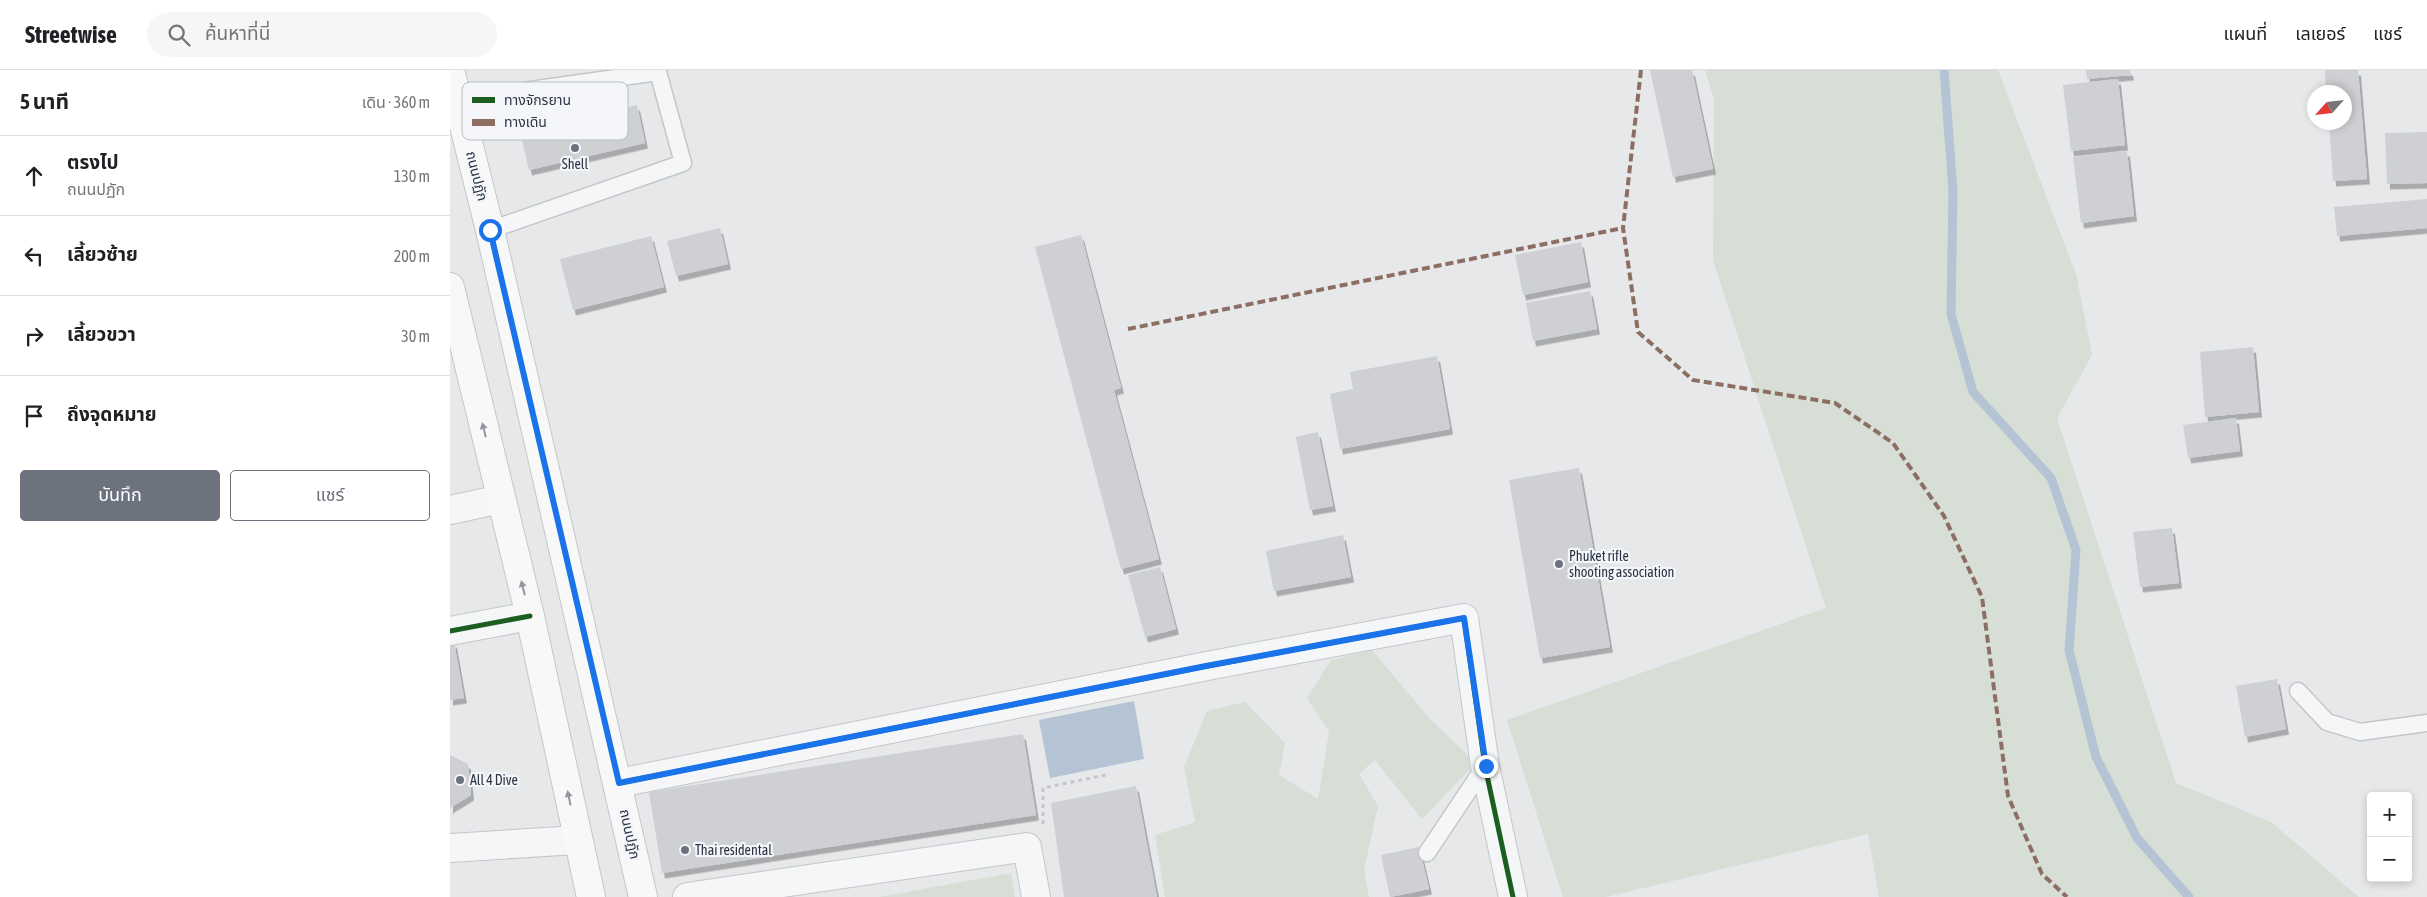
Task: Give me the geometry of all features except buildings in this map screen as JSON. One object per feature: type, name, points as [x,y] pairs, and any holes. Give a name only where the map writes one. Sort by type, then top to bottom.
[{"type":"main road","name":"ถนนปฏัก","points":[[450,70],[462,116]]},
{"type":"main road","name":"ถนนปฏัก","points":[[468,140],[619,783],[643,897]]},
{"type":"main road","points":[[450,287],[530,616],[591,897]]},
{"type":"street","points":[[450,510],[501,499]]},
{"type":"street","points":[[450,631],[530,616]]},
{"type":"street","points":[[619,783],[1206,666],[1464,618],[1486,766],[1513,897]]},
{"type":"street","points":[[450,848],[578,840]]},
{"type":"street","points":[[691,897],[1027,847],[1036,897]]},
{"type":"lane","points":[[490,230],[683,163],[658,72],[587,82]]},
{"type":"lane","points":[[458,100],[462,99]]},
{"type":"lane","points":[[2298,691],[2327,722],[2360,732],[2427,723]]},
{"type":"lane","points":[[1426,853],[1486,766]]},
{"type":"path","points":[[1027,847],[1043,828],[1043,788],[1110,774]]},
{"type":"shaded area","points":[[1705,70],[1998,70],[2076,274],[2092,355],[2057,418],[2176,783],[2271,822],[2359,897],[1879,897],[1868,834],[1606,897],[1563,897],[1507,720],[1826,608],[1713,260],[1714,100]]},
{"type":"shaded area","points":[[1372,650],[1429,718],[1476,763],[1422,819],[1375,760],[1359,774],[1378,806],[1364,870],[1369,897],[1165,897],[1155,835],[1195,822],[1184,767],[1207,711],[1245,702],[1285,743],[1279,775],[1318,799],[1329,732],[1307,698],[1331,660]]},
{"type":"shaded area","points":[[1011,873],[1015,897],[879,897]]},
{"type":"water","points":[[1134,701],[1144,759],[1050,778],[1039,720]]},
{"type":"waterway","points":[[1944,70],[1953,191],[1951,314],[1973,392],[2051,478],[2076,550],[2069,650],[2096,757],[2137,838],[2189,897]]},
{"type":"marked path","points":[[1641,70],[1623,228],[1638,332],[1693,380],[1835,403],[1893,443],[1944,516],[1982,597],[2008,796],[2042,874],[2067,897]]},
{"type":"marked path","points":[[1128,329],[1623,228]]},
{"type":"cycle path","points":[[450,631],[530,616]]},
{"type":"cycle path","points":[[619,783],[1207,666],[1464,618],[1485,766],[1513,897]]},
{"type":"place","name":"Shell","points":[[575,148]]},
{"type":"place","name":"Phuket rifle shooting association","points":[[1559,564]]},
{"type":"place","name":"All 4 Dive","points":[[460,780]]},
{"type":"place","name":"Thai residental","points":[[685,850]]},
{"type":"route","points":[[490,230],[619,783],[1206,666],[1464,618],[1486,766]]}]
